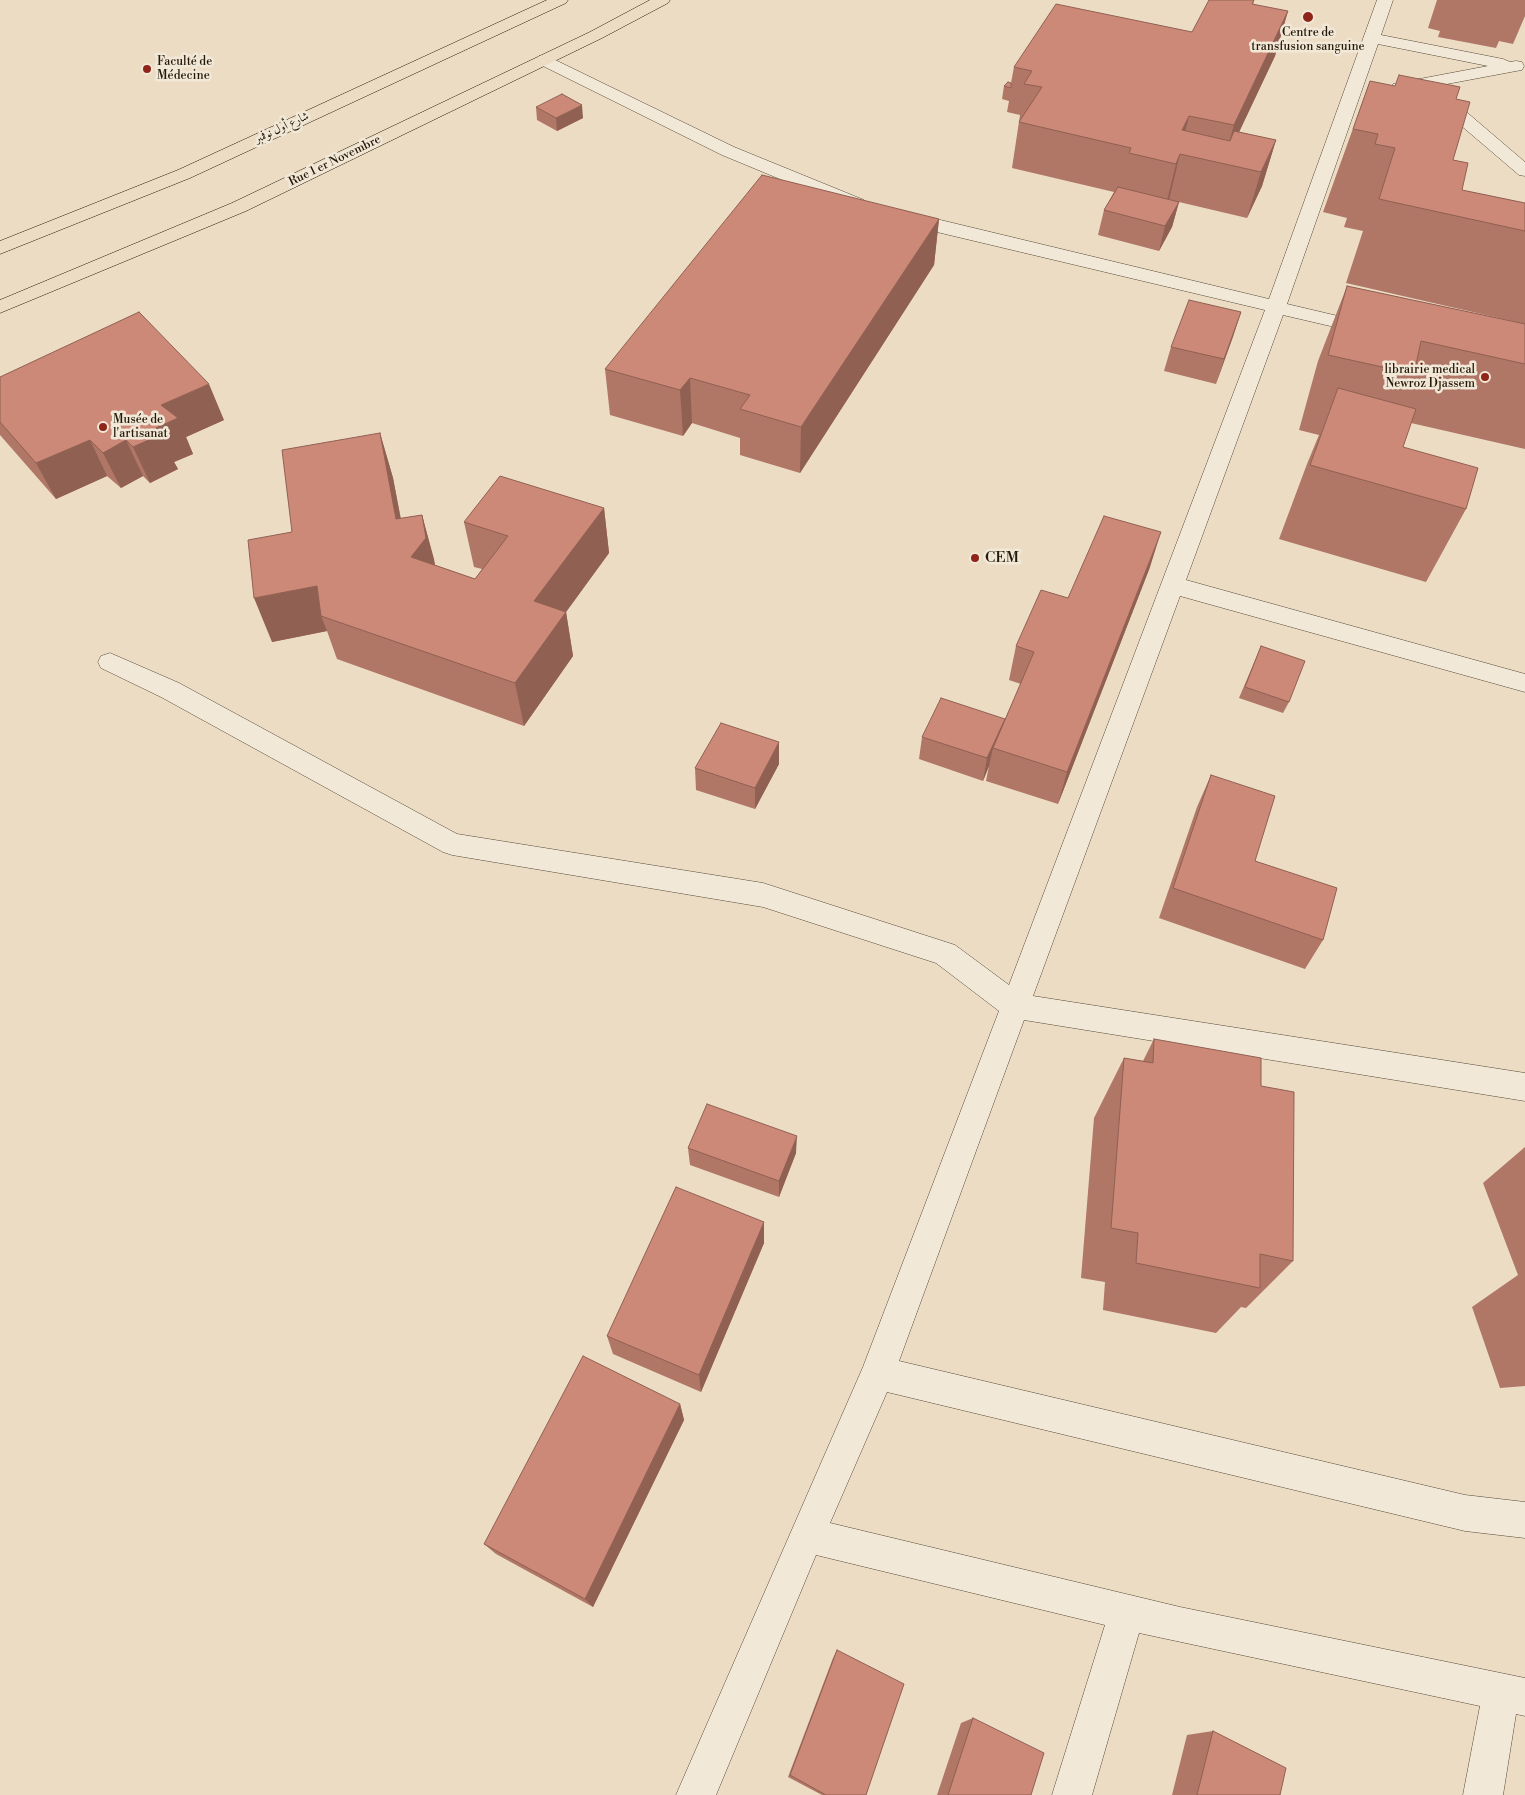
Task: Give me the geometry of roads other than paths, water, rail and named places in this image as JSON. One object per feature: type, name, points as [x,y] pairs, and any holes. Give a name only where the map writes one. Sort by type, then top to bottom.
[{"type":"main road","name":"شارع أول نوفمبر","points":[[0,248],[184,174],[560,0]]},
{"type":"main road","name":"Rue 1 er Novembre","points":[[0,307],[239,207],[596,36],[662,0]]},
{"type":"street","points":[[696,1795],[878,1373],[1276,308],[1360,95],[1372,38],[1385,0]]},
{"type":"street","points":[[1372,38],[1521,67]]},
{"type":"street","points":[[545,60],[728,151],[852,203],[871,208]]},
{"type":"street","points":[[1387,90],[1521,67]]},
{"type":"street","points":[[1422,84],[1525,171]]},
{"type":"street","points":[[890,213],[948,229],[1276,308],[1391,333]]},
{"type":"street","points":[[1172,585],[1525,683]]},
{"type":"street","points":[[110,662],[170,690],[452,844],[763,895],[945,954],[1015,1006],[1525,1087]]},
{"type":"street","points":[[878,1373],[1464,1513],[1525,1520]]},
{"type":"street","points":[[807,1535],[1126,1612],[1513,1695],[1484,1795]]},
{"type":"street","points":[[1072,1795],[1126,1612]]},
{"type":"place","name":"Centre de transfusion sanguine","points":[[1308,17]]},
{"type":"place","name":"Faculté de Médecine","points":[[147,69]]},
{"type":"place","name":"librairie medical Newroz Djassem","points":[[1485,377]]},
{"type":"place","name":"Musée de l'artisanat","points":[[103,427]]},
{"type":"place","name":"CEM","points":[[975,558]]}]
